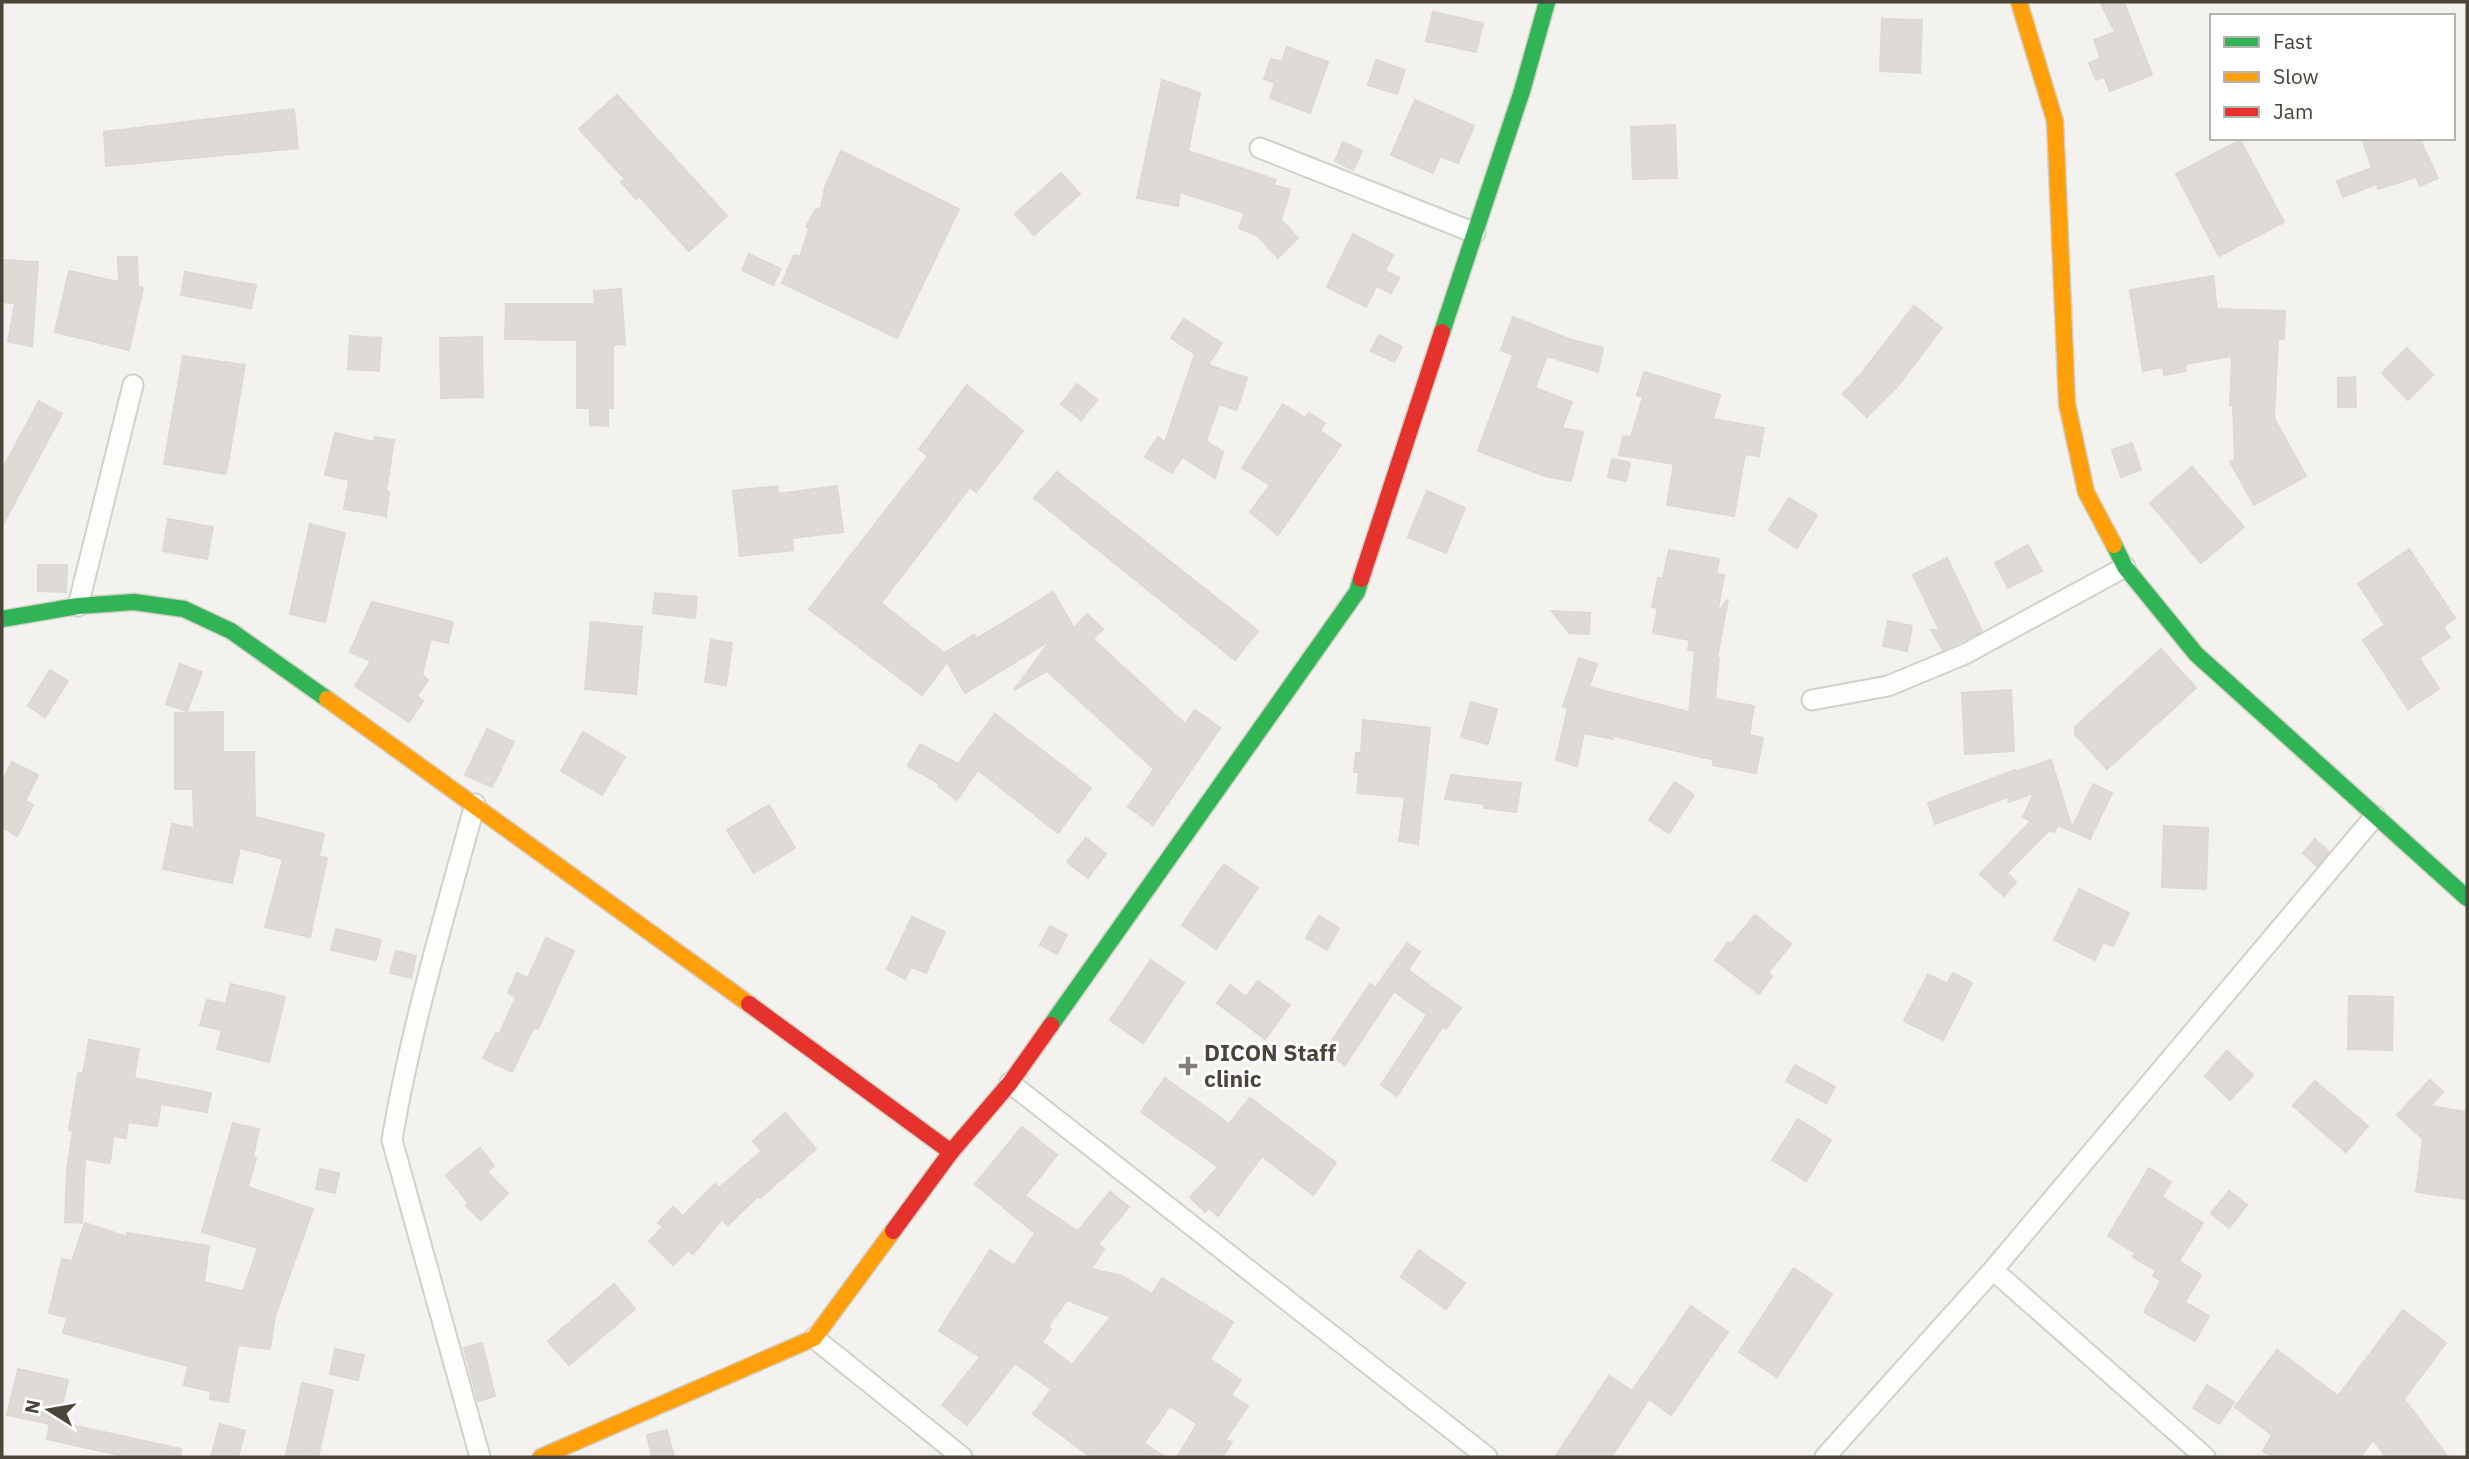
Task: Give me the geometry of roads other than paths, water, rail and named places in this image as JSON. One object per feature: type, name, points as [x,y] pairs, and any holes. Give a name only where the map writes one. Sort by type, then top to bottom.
[{"type":"street","points":[[541,1457],[814,1338],[951,1152],[1010,1083],[1357,592],[1522,90],[1547,2]]},
{"type":"street","points":[[2019,2],[2054,121],[2067,404],[2086,492],[2125,567],[2196,654],[2467,898]]},
{"type":"street","points":[[1260,148],[1475,233]]},
{"type":"street","points":[[78,606],[132,385]]},
{"type":"street","points":[[1812,700],[1888,685],[1965,654],[2125,567]]},
{"type":"street","points":[[2,618],[78,606],[134,601],[184,609],[231,631],[475,804],[951,1152]]},
{"type":"street","points":[[475,804],[400,1090],[392,1140],[480,1457]]},
{"type":"street","points":[[1825,1457],[1993,1270],[2375,816]]},
{"type":"street","points":[[1010,1083],[1487,1457]]},
{"type":"street","points":[[1993,1270],[2205,1457]]},
{"type":"street","points":[[814,1338],[962,1457]]},
{"type":"place","name":"DICON Staff clinic","points":[[1188,1066]]}]
